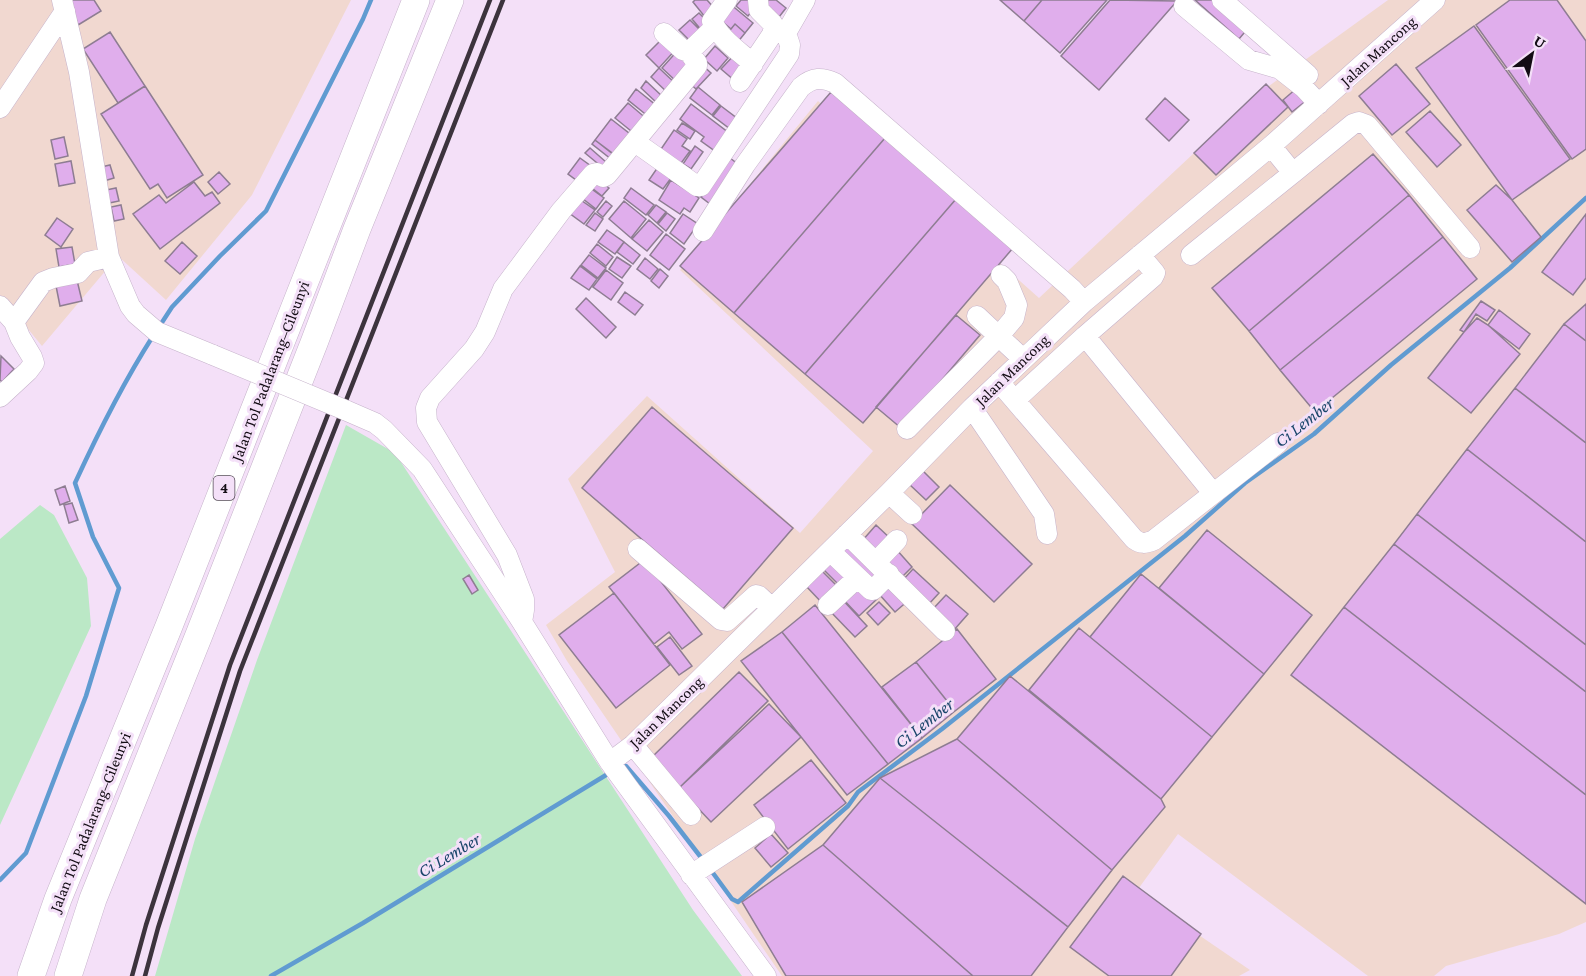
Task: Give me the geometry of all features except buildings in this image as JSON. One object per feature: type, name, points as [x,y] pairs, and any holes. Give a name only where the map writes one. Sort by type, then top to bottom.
[{"type":"highway","name":"Jalan Tol Padalarang–Cileunyi","points":[[31,976],[58,900],[169,626],[416,0]]},
{"type":"highway","name":"Jalan Tol Padalarang–Cileunyi","points":[[68,976],[93,899],[199,635],[361,219],[450,0]]},
{"type":"street","points":[[727,0],[712,21],[725,40],[753,64]]},
{"type":"street","points":[[740,82],[773,33],[774,27],[771,20],[759,10],[758,0]]},
{"type":"street","points":[[635,142],[697,186],[701,186],[789,54],[790,45],[786,33],[805,0]]},
{"type":"street","points":[[1222,0],[1324,99]]},
{"type":"street","name":"Jalan Mancong","points":[[620,759],[972,408],[1084,302],[1271,146],[1436,0]]},
{"type":"street","points":[[0,108],[63,5]]},
{"type":"street","points":[[63,5],[79,72],[108,257],[130,306],[157,332],[375,423],[422,469],[522,622],[701,869],[718,910],[766,976]]},
{"type":"street","points":[[1184,6],[1249,60],[1280,69],[1303,87],[1324,99]]},
{"type":"street","points":[[689,52],[715,27]]},
{"type":"street","points":[[522,622],[524,599],[507,555],[427,423],[426,408],[432,395],[474,349],[485,332],[502,289],[561,211],[593,174],[603,177],[607,175],[697,66],[689,52],[683,50],[664,33]]},
{"type":"street","points":[[703,231],[801,87],[816,78],[826,79],[836,83],[1084,302]]},
{"type":"street","points":[[1191,255],[1353,124],[1359,123],[1367,125],[1470,248]]},
{"type":"street","points":[[1271,146],[1293,173]]},
{"type":"street","points":[[1015,400],[1153,277],[1155,273],[1140,255]]},
{"type":"street","points":[[14,322],[43,282],[78,273],[88,262],[108,257]]},
{"type":"street","points":[[907,429],[1014,318],[1017,305],[1007,281],[1001,275]]},
{"type":"street","points":[[0,306],[14,322],[34,363],[0,397]]},
{"type":"street","points":[[977,316],[1023,359]]},
{"type":"street","points":[[1085,336],[1213,493]]},
{"type":"street","points":[[999,382],[1134,539],[1140,543],[1154,540],[1278,443]]},
{"type":"street","points":[[972,408],[1044,514],[1047,534]]},
{"type":"street","points":[[889,493],[912,514]]},
{"type":"street","points":[[848,534],[945,631]]},
{"type":"street","points":[[830,551],[872,590],[897,540]]},
{"type":"street","points":[[638,549],[721,620],[727,621],[756,595],[772,608]]},
{"type":"street","points":[[828,605],[857,578]]},
{"type":"street","points":[[620,759],[691,815]]},
{"type":"street","points":[[701,869],[765,827]]},
{"type":"shaded area","points":[[0,0],[351,0],[252,195],[166,300],[118,256],[42,346],[0,295]]},
{"type":"shaded area","points":[[1388,0],[1586,0],[1586,922],[1559,934],[1446,966],[1434,976],[1368,976],[1178,834],[1136,892],[1250,970],[1239,976],[782,976],[567,661],[546,625],[615,572],[568,479],[647,396],[800,533],[873,451],[680,270],[818,101],[1039,298],[1255,96]]},
{"type":"green space","points":[[346,425],[395,453],[693,910],[742,976],[155,976],[195,839],[257,660]]},
{"type":"green space","points":[[40,505],[54,515],[87,578],[91,626],[0,825],[0,539]]},
{"type":"waterway","points":[[159,327],[172,307],[266,211],[371,0]]},
{"type":"waterway","name":"Ci Lember","points":[[710,869],[732,899],[738,902],[848,806],[858,792],[942,729],[1185,536],[1245,483],[1314,434],[1391,365],[1510,268],[1586,198]]},
{"type":"waterway","points":[[0,880],[26,853],[86,696],[119,588],[93,537],[75,483],[111,408],[153,336]]},
{"type":"waterway","name":"Ci Lember","points":[[622,768],[626,766],[703,860]]},
{"type":"waterway","name":"Ci Lember","points":[[271,976],[363,923],[611,772]]},
{"type":"railway","points":[[132,976],[146,925],[230,665],[490,0]]},
{"type":"railway","points":[[145,976],[158,928],[240,671],[503,0]]}]
